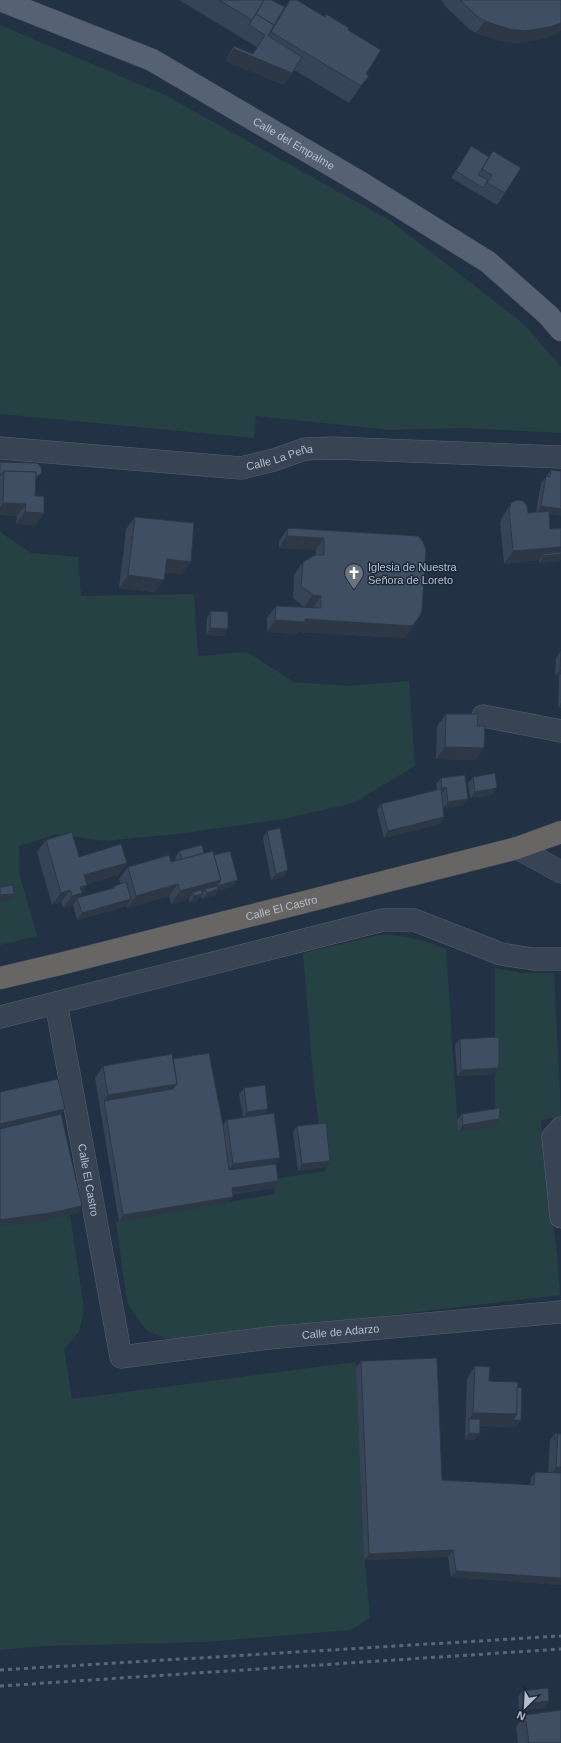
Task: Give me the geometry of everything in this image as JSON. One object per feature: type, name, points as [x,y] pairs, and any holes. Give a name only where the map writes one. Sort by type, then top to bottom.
[{"type":"highway","name":"Calle El Castro","points":[[0,978],[516,848],[561,832]]},
{"type":"main road","name":"Calle del Empalme","points":[[0,0],[152,60],[363,184],[488,262],[548,315],[561,330]]},
{"type":"street","name":"Calle La Peña","points":[[0,448],[241,468],[274,460],[305,449],[334,448],[561,457]]},
{"type":"street","points":[[483,716],[561,731]]},
{"type":"street","points":[[516,848],[561,872]]},
{"type":"street","points":[[0,1017],[383,920],[414,920],[501,954],[533,959],[561,958]]},
{"type":"street","points":[[533,959],[561,949]]},
{"type":"street","name":"Calle El Castro","points":[[56,1003],[121,1357]]},
{"type":"street","points":[[561,1128],[553,1137],[561,1217]]},
{"type":"street","name":"Calle de Adarzo","points":[[121,1357],[269,1338],[561,1312]]},
{"type":"green space","points":[[0,25],[165,95],[391,221],[524,324],[561,367],[561,433],[463,428],[390,430],[256,416],[254,438],[0,414]]},
{"type":"green space","points":[[0,532],[31,553],[78,557],[81,596],[194,594],[198,656],[247,652],[294,682],[347,686],[409,681],[415,766],[353,803],[283,819],[185,833],[104,841],[57,834],[19,846],[20,876],[37,936],[0,945]]},
{"type":"green space","points":[[383,934],[415,939],[446,949],[458,1131],[496,1126],[495,968],[523,973],[554,973],[561,1117],[541,1120],[557,1254],[560,1295],[172,1341],[146,1330],[127,1303],[116,1222],[275,1194],[273,1179],[326,1171],[314,1088],[303,953]]},
{"type":"green space","points":[[70,1214],[84,1309],[79,1332],[64,1349],[72,1399],[356,1362],[365,1564],[370,1618],[349,1630],[205,1642],[45,1646],[0,1650],[0,1226],[45,1220]]},
{"type":"building","points":[[219,0],[264,0],[252,20]]},
{"type":"building","points":[[264,0],[272,0],[285,7],[274,25],[256,14]]},
{"type":"building","points":[[290,0],[297,0],[325,17],[326,14],[349,28],[348,30],[381,50],[366,74],[369,76],[361,86],[271,32]]},
{"type":"building","points":[[460,0],[561,0],[561,23],[550,27],[525,31],[509,29],[485,21],[478,17]]},
{"type":"building","points":[[256,14],[274,25],[268,36],[302,57],[292,73],[234,49],[234,46],[253,54],[265,35],[249,25]]},
{"type":"building","points":[[471,146],[489,157],[478,175],[488,180],[483,188],[456,171]]},
{"type":"building","points":[[493,151],[521,168],[505,193],[487,183],[492,175],[482,169]]},
{"type":"building","points":[[0,462],[37,463],[41,467],[42,473],[36,477],[36,472],[4,471],[0,476]]},
{"type":"building","points":[[551,470],[561,471],[561,509],[541,506],[546,476],[550,477]]},
{"type":"building","points":[[4,471],[36,472],[35,496],[44,496],[44,513],[25,512],[26,504],[3,503]]},
{"type":"building","points":[[517,500],[523,501],[527,506],[528,513],[549,511],[550,529],[561,528],[561,547],[513,551],[509,510],[511,503]]},
{"type":"building","points":[[135,517],[194,523],[191,562],[167,559],[164,580],[128,575]]},
{"type":"building","name":"Iglesia de Nuestra Señora de Loreto","points":[[288,528],[418,536],[423,542],[426,550],[422,610],[420,616],[412,626],[305,619],[305,622],[275,620],[276,606],[321,608],[321,596],[313,595],[301,586],[303,562],[315,555],[324,555],[324,538],[287,536]]},
{"type":"building","points":[[561,552],[561,554],[544,556],[543,554]]},
{"type":"building","points":[[211,611],[228,612],[228,629],[210,628]]},
{"type":"building","points":[[446,714],[478,714],[477,726],[485,726],[484,748],[445,747]]},
{"type":"building","points":[[495,773],[497,788],[475,792],[473,777]]},
{"type":"building","points":[[465,775],[468,799],[448,802],[446,787],[442,788],[441,778]]},
{"type":"building","points":[[441,789],[444,817],[388,831],[381,804]]},
{"type":"building","points":[[280,828],[288,870],[276,874],[267,831]]},
{"type":"building","points":[[72,832],[79,857],[121,844],[127,863],[84,875],[87,885],[80,887],[82,893],[72,896],[70,890],[61,893],[46,840]]},
{"type":"building","points":[[202,845],[204,853],[182,859],[179,851]]},
{"type":"building","points":[[213,851],[221,880],[180,891],[178,884],[136,896],[128,867],[169,855],[171,862]]},
{"type":"building","points":[[230,851],[238,880],[217,886],[221,880],[214,855]]},
{"type":"building","points":[[126,882],[131,899],[82,913],[77,898],[114,888],[114,886]]},
{"type":"building","points":[[13,885],[14,894],[0,895],[0,887]]},
{"type":"building","points":[[217,886],[218,889],[207,893],[205,889]]},
{"type":"building","points":[[201,890],[203,894],[194,896],[193,892]]},
{"type":"building","points":[[499,1037],[499,1068],[461,1070],[460,1039]]},
{"type":"building","points":[[209,1053],[223,1125],[229,1170],[276,1164],[278,1181],[232,1188],[233,1197],[123,1215],[104,1101],[173,1089],[177,1084],[173,1059]]},
{"type":"building","points":[[172,1054],[177,1084],[108,1095],[103,1066]]},
{"type":"building","points":[[58,1079],[65,1109],[0,1124],[0,1092]]},
{"type":"building","points":[[265,1085],[268,1109],[247,1112],[244,1088]]},
{"type":"building","points":[[500,1108],[499,1119],[463,1125],[462,1114]]},
{"type":"building","points":[[274,1113],[280,1158],[233,1164],[227,1120]]},
{"type":"building","points":[[61,1114],[82,1206],[50,1213],[0,1220],[0,1129]]},
{"type":"building","points":[[326,1123],[330,1161],[302,1164],[297,1126]]},
{"type":"building","points":[[437,1358],[442,1480],[534,1485],[535,1472],[561,1473],[561,1578],[456,1571],[453,1550],[369,1554],[361,1361]]},
{"type":"building","points":[[475,1366],[490,1367],[489,1381],[518,1382],[517,1414],[473,1413]]},
{"type":"building","points":[[517,1387],[522,1388],[521,1420],[513,1420],[517,1414]]},
{"type":"building","points":[[469,1419],[480,1419],[480,1434],[469,1433]]},
{"type":"building","points":[[555,1433],[561,1434],[558,1434],[554,1440]]},
{"type":"building","points":[[558,1434],[561,1434],[561,1467],[556,1467]]},
{"type":"building","points":[[548,1688],[549,1701],[524,1704],[522,1691]]},
{"type":"building","points":[[561,1710],[561,1743],[529,1743],[525,1715]]},
{"type":"railway","points":[[0,1670],[561,1636]]},
{"type":"railway","points":[[0,1686],[561,1649]]},
{"type":"place","name":"Iglesia de Nuestra Señora de Loreto","points":[[354,590]]}]
